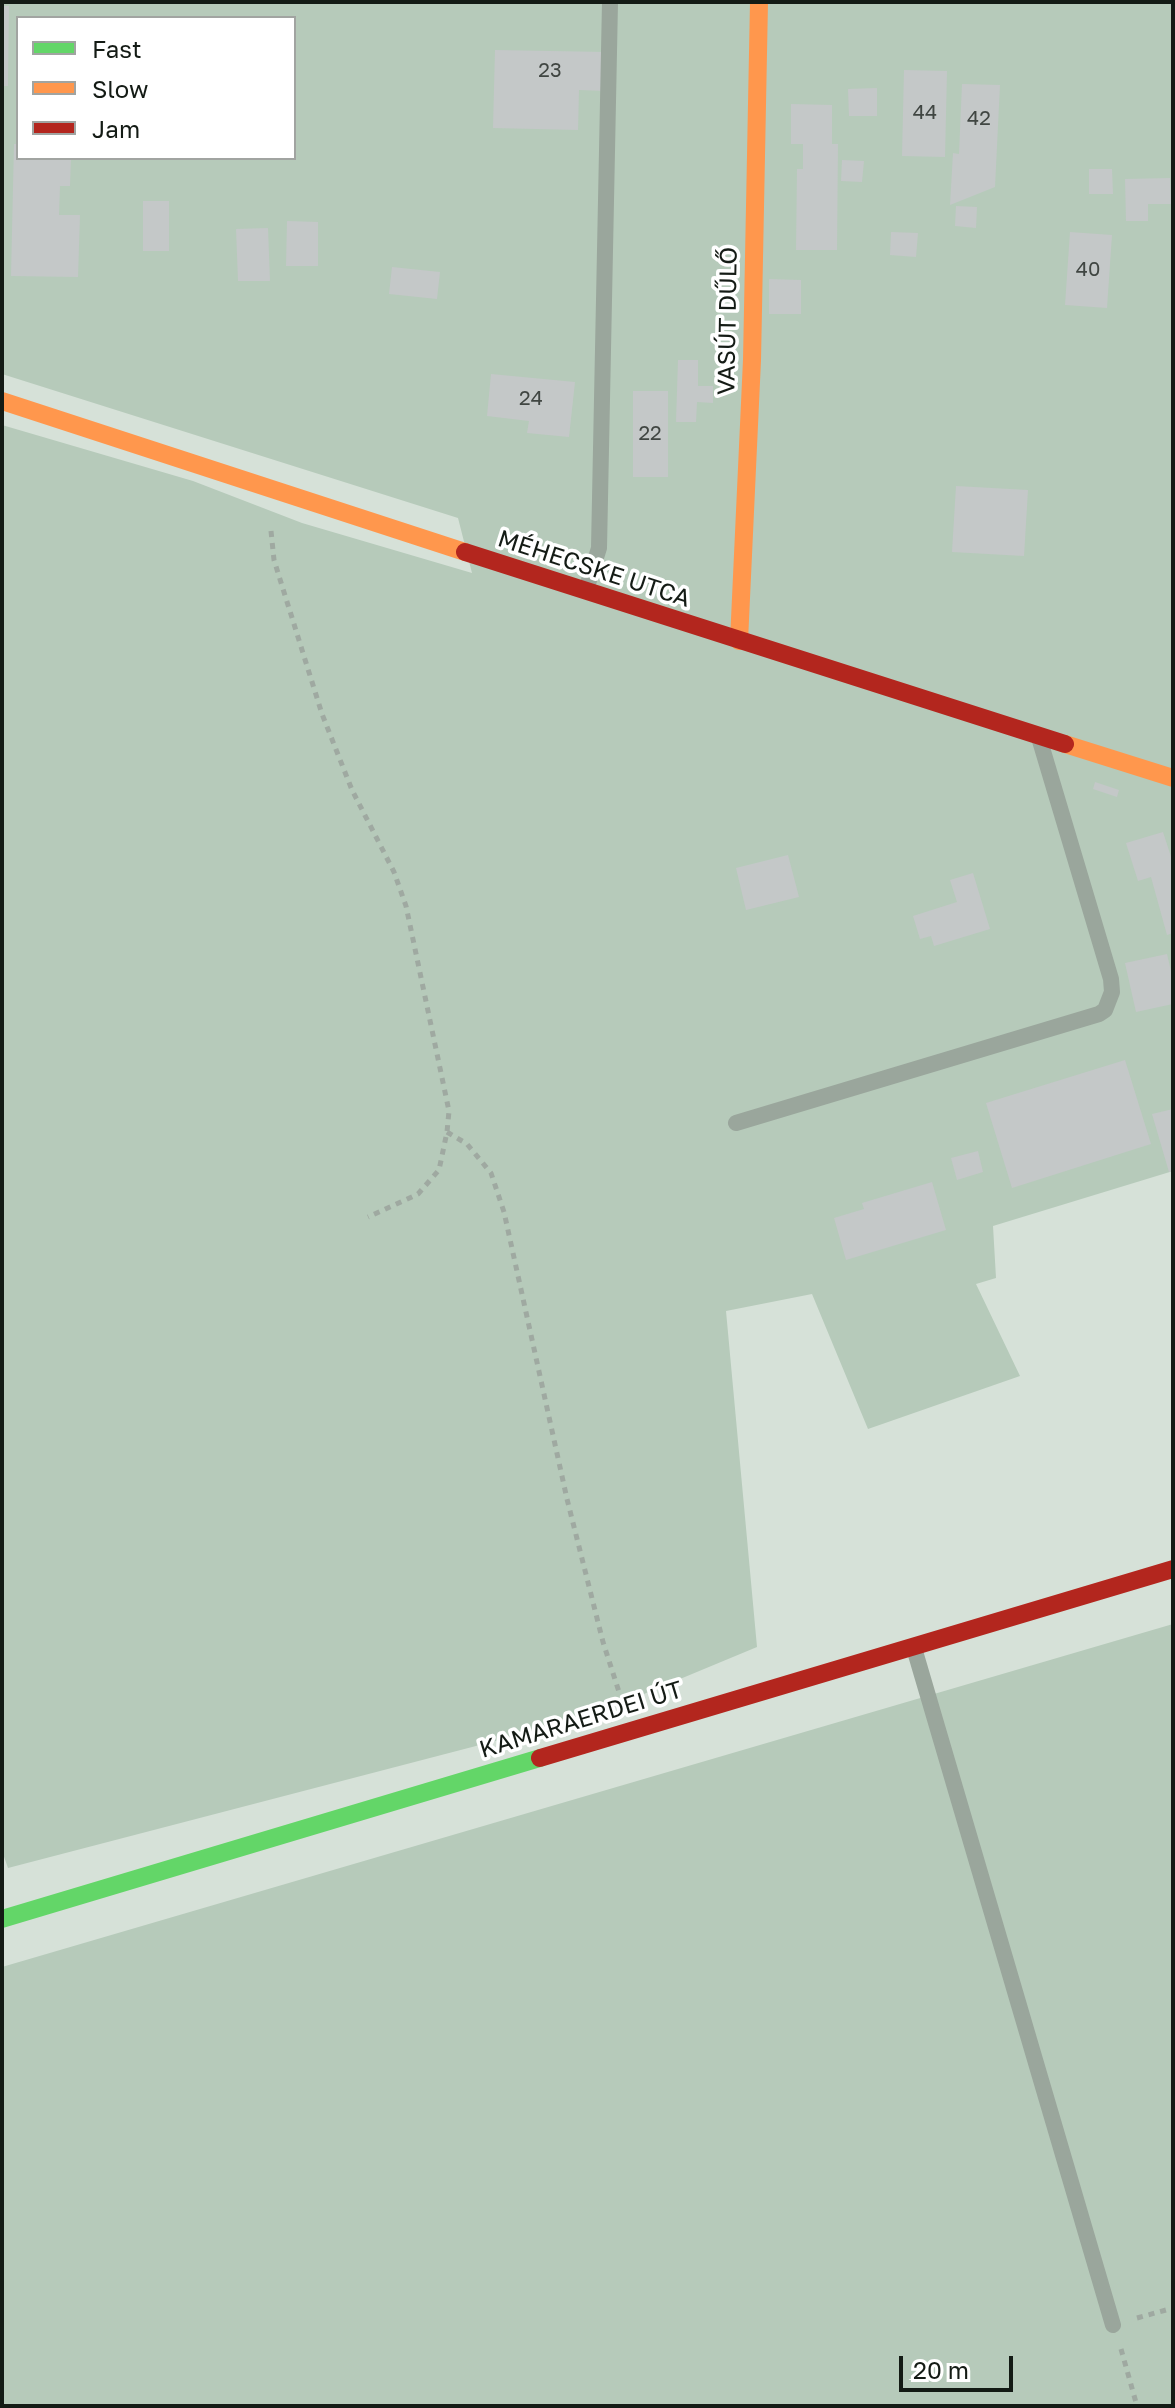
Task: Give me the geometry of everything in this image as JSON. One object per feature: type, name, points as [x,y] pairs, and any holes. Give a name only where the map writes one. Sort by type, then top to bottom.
[{"type":"street","name":"VASÚT DŰLŐ","points":[[739,641],[752,360],[759,2]]},
{"type":"street","name":"MÉHECSKE UTCA","points":[[2,401],[739,641],[1173,778]]},
{"type":"street","name":"KAMARAERDEI ÚT","points":[[2,1919],[1173,1569]]},
{"type":"lane","points":[[586,591],[599,548],[610,2]]},
{"type":"lane","points":[[736,1123],[1105,1010],[1112,992],[1111,979],[1039,736]]},
{"type":"lane","points":[[913,1647],[1113,2325]]},
{"type":"path","points":[[283,492],[271,529],[274,560],[322,714],[352,790],[394,872],[406,906],[449,1111],[439,1170],[418,1194],[368,1217]]},
{"type":"path","points":[[447,1132],[467,1144],[491,1173],[504,1212],[571,1513],[603,1642],[631,1730]]},
{"type":"path","points":[[1137,2406],[1113,2325],[1173,2308]]},
{"type":"green space","points":[[2,2],[1173,2],[1173,1171],[993,1226],[996,1278],[976,1284],[1020,1376],[868,1429],[812,1294],[726,1311],[757,1647],[591,1716],[8,1868],[2,1851],[2,425],[193,481],[302,523],[472,573],[458,518],[2,374]]},
{"type":"green space","points":[[1173,1624],[1173,2406],[2,2406],[2,1967]]},
{"type":"building","points":[[2,6],[9,6],[8,86],[2,86]]},
{"type":"building","points":[[495,50],[606,52],[606,91],[579,90],[578,130],[493,128]]},
{"type":"building","points":[[904,70],[947,71],[945,157],[902,156]]},
{"type":"building","points":[[962,84],[1000,85],[995,187],[950,205],[953,153],[959,154]]},
{"type":"building","points":[[877,88],[877,116],[849,116],[848,89]]},
{"type":"building","points":[[791,104],[832,105],[832,144],[838,144],[837,250],[796,250],[797,169],[803,169],[803,144],[791,144]]},
{"type":"building","points":[[16,144],[16,160],[71,160],[70,186],[60,186],[59,215],[80,215],[78,277],[11,276]]},
{"type":"building","points":[[842,160],[864,161],[862,182],[841,181]]},
{"type":"building","points":[[1089,169],[1112,169],[1113,194],[1089,194]]},
{"type":"building","points":[[1170,178],[1171,204],[1148,204],[1148,221],[1126,221],[1125,179]]},
{"type":"building","points":[[143,201],[169,201],[169,251],[143,251]]},
{"type":"building","points":[[956,206],[977,207],[976,228],[955,226]]},
{"type":"building","points":[[287,221],[318,222],[318,266],[286,266]]},
{"type":"building","points":[[268,228],[270,281],[238,281],[236,229]]},
{"type":"building","points":[[891,232],[918,233],[916,257],[890,255]]},
{"type":"building","points":[[1070,232],[1112,235],[1107,308],[1065,305]]},
{"type":"building","points":[[392,267],[440,272],[437,299],[389,294]]},
{"type":"building","points":[[769,279],[801,280],[801,314],[769,314]]},
{"type":"building","points":[[678,360],[698,360],[698,386],[713,386],[713,403],[697,402],[696,422],[676,422]]},
{"type":"building","points":[[491,374],[575,382],[569,437],[527,433],[529,421],[487,416]]},
{"type":"building","points":[[633,391],[668,391],[668,477],[633,477]]},
{"type":"building","points":[[956,486],[1028,490],[1024,556],[952,552]]},
{"type":"building","points":[[1095,782],[1119,790],[1117,797],[1093,789]]},
{"type":"building","points":[[1163,832],[1173,863],[1173,933],[1167,935],[1151,877],[1138,881],[1126,843]]},
{"type":"building","points":[[788,855],[799,897],[746,910],[736,868]]},
{"type":"building","points":[[973,873],[990,929],[934,946],[931,936],[920,939],[913,916],[957,902],[950,880]]},
{"type":"building","points":[[1167,954],[1173,980],[1173,1004],[1136,1012],[1125,963]]},
{"type":"building","points":[[1125,1060],[1151,1144],[1012,1188],[986,1103]]},
{"type":"building","points":[[1173,1109],[1173,1171],[1169,1172],[1152,1114]]},
{"type":"building","points":[[978,1151],[983,1172],[957,1180],[951,1158]]},
{"type":"building","points":[[932,1182],[946,1230],[846,1260],[834,1218],[864,1209],[862,1203]]},
{"type":"traffic: fast","points":[[2,1919],[540,1758]]},
{"type":"traffic: slow","points":[[739,641],[752,360],[759,2]]},
{"type":"traffic: slow","points":[[2,401],[465,552]]},
{"type":"traffic: slow","points":[[1065,744],[1173,778]]},
{"type":"traffic: jam","points":[[465,552],[1065,744]]},
{"type":"traffic: jam","points":[[540,1758],[1173,1569]]}]
